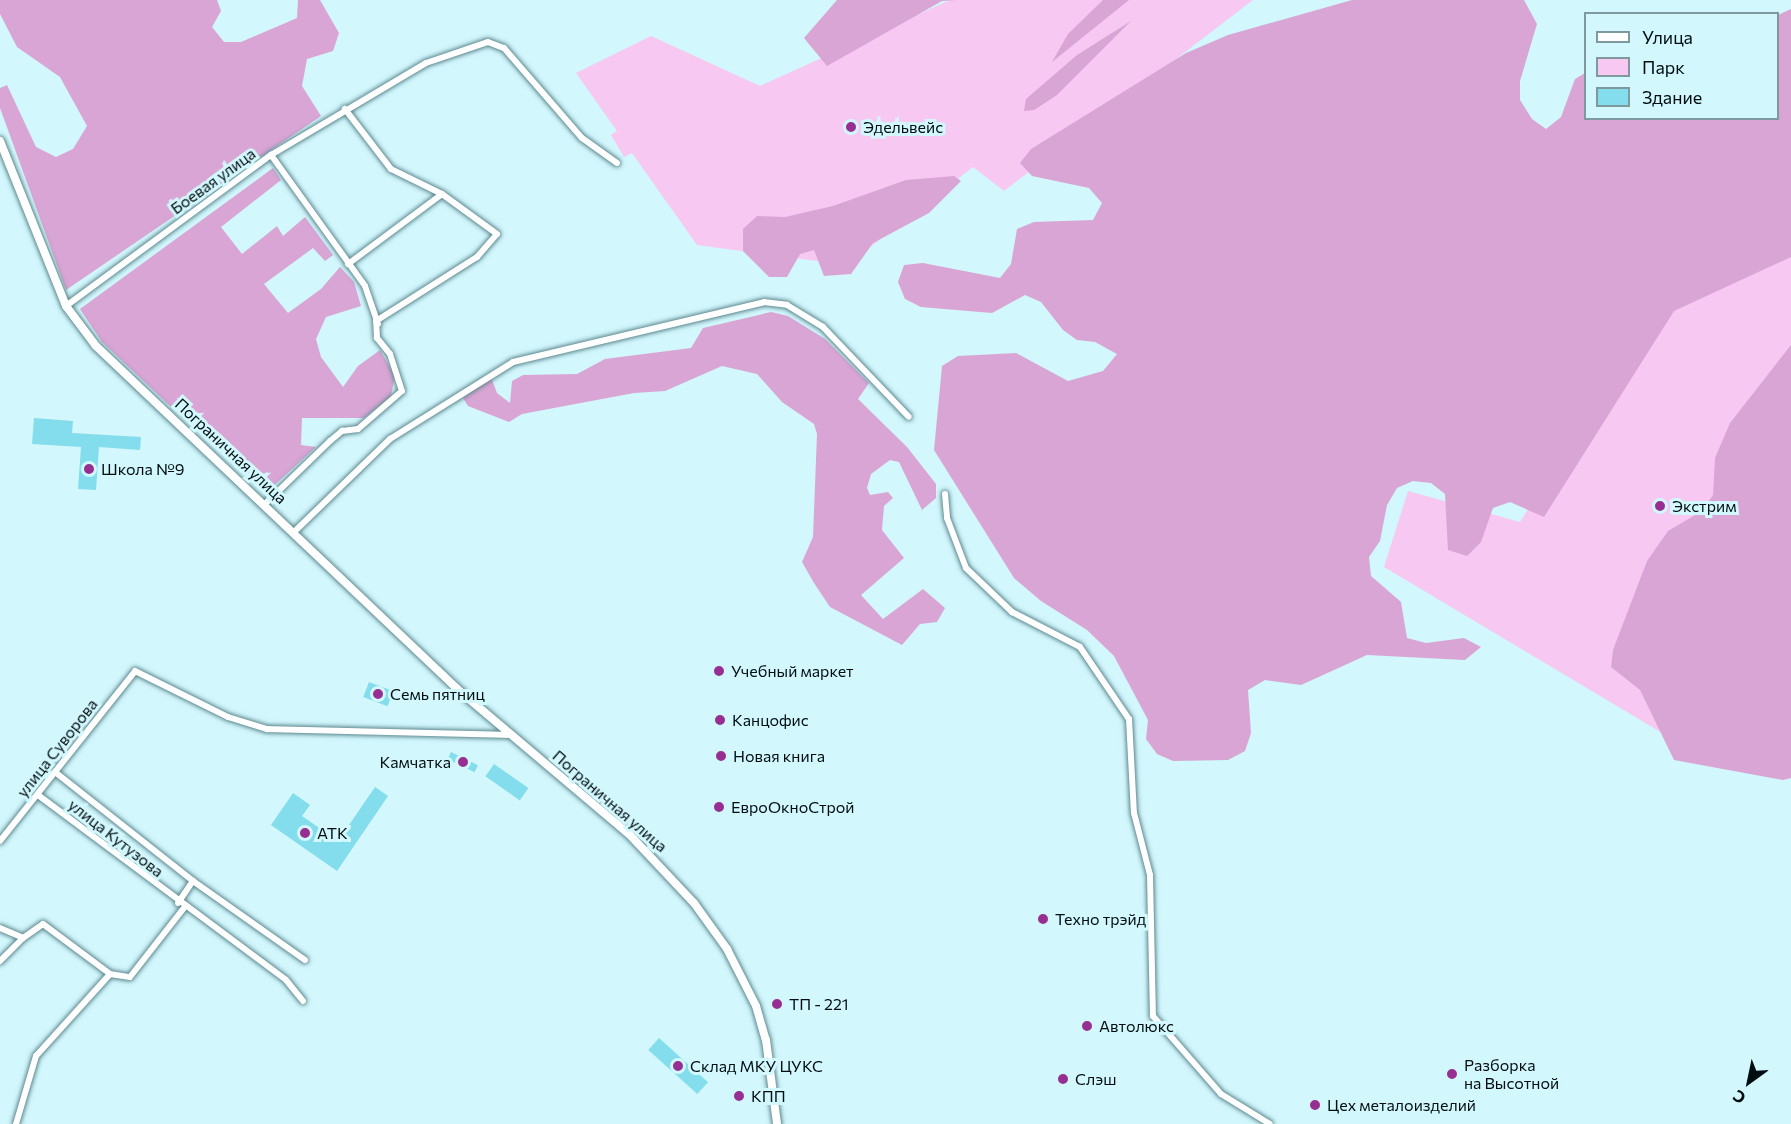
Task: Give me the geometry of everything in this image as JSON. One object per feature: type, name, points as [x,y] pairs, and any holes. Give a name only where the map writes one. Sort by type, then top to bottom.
[{"type":"street","points":[[271,155],[426,63],[488,42],[504,48],[582,138],[617,164]]},
{"type":"street","points":[[345,109],[391,169],[442,194],[497,234],[477,257],[377,322]]},
{"type":"street","name":"Пограничная улица","points":[[0,141],[66,306],[96,346],[510,735],[644,848],[716,932],[748,988],[764,1028],[777,1124]]},
{"type":"street","name":"Боевая улица","points":[[66,306],[271,155],[365,286],[377,322],[377,338],[390,354],[402,391],[358,429],[342,431],[265,504]]},
{"type":"street","points":[[348,264],[442,194]]},
{"type":"street","points":[[294,532],[390,440],[513,362],[764,302],[787,305],[823,327],[909,417]]},
{"type":"street","points":[[945,494],[947,518],[966,568],[1012,612],[1080,647],[1129,719],[1134,813],[1150,875],[1153,1016],[1221,1094],[1270,1124]]},
{"type":"street","name":"улица Суворова","points":[[0,841],[135,671],[228,717],[267,729],[510,735]]},
{"type":"street","name":"улица Кутузова","points":[[55,772],[193,881],[305,960]]},
{"type":"street","name":"улица Кутузова","points":[[38,795],[184,908],[286,980],[303,1001]]},
{"type":"street","points":[[178,903],[193,881]]},
{"type":"street","points":[[0,961],[23,938],[44,924],[110,974],[130,977],[184,908]]},
{"type":"street","points":[[0,928],[23,938]]},
{"type":"street","points":[[16,1124],[36,1056],[110,974]]},
{"type":"green space","name":"Эдельвейс","points":[[950,0],[1253,0],[1004,191],[973,167],[847,265],[697,245],[632,153],[624,157],[611,135],[617,131],[576,73],[651,36],[760,86]]},
{"type":"green space","name":"Экстрим","points":[[1791,239],[1791,676],[1719,767],[1384,567],[1408,491],[1520,522],[1665,291]]},
{"type":"shaded area","points":[[0,0],[217,0],[221,11],[212,27],[224,42],[241,42],[297,18],[298,0],[320,0],[339,33],[333,51],[307,59],[302,86],[321,116],[66,290],[0,108],[0,88],[7,85],[36,147],[56,157],[73,149],[87,126],[60,77],[17,47],[0,14]]},
{"type":"shaded area","points":[[837,0],[957,0],[942,1],[827,66],[804,38]]},
{"type":"shaded area","points":[[1103,0],[1129,0],[1052,62],[1068,34]]},
{"type":"shaded area","points":[[1352,0],[1524,0],[1537,24],[1520,81],[1520,100],[1532,119],[1546,129],[1561,117],[1575,79],[1584,74],[1584,120],[1779,120],[1779,15],[1791,9],[1791,257],[1674,311],[1544,517],[1510,502],[1493,508],[1481,542],[1467,556],[1448,550],[1445,494],[1431,483],[1413,481],[1397,488],[1387,505],[1380,541],[1369,557],[1371,576],[1401,602],[1407,638],[1426,643],[1464,638],[1481,647],[1465,660],[1367,655],[1301,685],[1265,680],[1248,690],[1251,733],[1245,751],[1228,760],[1173,761],[1157,754],[1146,739],[1148,720],[1114,656],[1087,630],[1041,601],[1014,578],[934,450],[942,366],[958,356],[1016,353],[1068,381],[1103,371],[1117,354],[1095,342],[1077,340],[1063,330],[1041,302],[1025,295],[992,313],[921,307],[905,299],[898,282],[904,265],[923,263],[1000,278],[1011,264],[1017,229],[1034,222],[1093,220],[1102,203],[1089,188],[1032,176],[1020,163],[1031,149],[1186,53],[1228,35]]},
{"type":"shaded area","points":[[1131,21],[1057,95],[1034,110],[1024,111],[1026,99],[1077,55]]},
{"type":"shaded area","points":[[273,168],[281,180],[221,227],[242,254],[277,226],[283,236],[305,217],[333,255],[325,261],[313,248],[264,284],[288,313],[321,289],[340,267],[354,282],[361,306],[326,317],[316,339],[321,357],[343,387],[358,366],[380,350],[395,376],[391,396],[364,418],[302,418],[301,445],[316,447],[267,492],[210,434],[187,422],[102,342],[80,309]]},
{"type":"shaded area","points":[[954,176],[961,181],[929,213],[873,243],[851,274],[824,276],[814,250],[800,254],[787,277],[769,277],[743,251],[743,229],[757,216],[785,217],[833,206],[906,180]]},
{"type":"shaded area","points":[[771,312],[788,316],[825,339],[869,383],[858,399],[907,447],[936,484],[936,498],[922,510],[899,462],[890,460],[871,474],[867,488],[870,495],[888,492],[893,498],[884,506],[882,530],[904,558],[861,595],[883,619],[923,589],[945,608],[937,622],[920,624],[902,645],[830,607],[802,562],[813,537],[817,434],[814,424],[782,402],[757,374],[722,366],[665,391],[634,393],[522,414],[509,422],[468,406],[463,398],[491,377],[497,393],[510,403],[512,381],[523,375],[577,374],[605,359],[691,348],[703,328]]},
{"type":"shaded area","points":[[1791,345],[1791,778],[1783,780],[1674,760],[1640,690],[1611,667],[1613,650],[1647,561],[1668,531],[1702,511],[1713,495],[1715,458],[1730,423]]},
{"type":"building","name":"Школа №9","points":[[34,418],[73,421],[72,433],[141,437],[140,450],[99,447],[96,490],[78,489],[81,447],[32,444]]},
{"type":"building","name":"Семь пятниц","points":[[369,682],[393,691],[388,706],[363,697]]},
{"type":"building","name":"Камчатка","points":[[451,752],[478,765],[474,772],[447,759]]},
{"type":"building","name":"Камчатка","points":[[494,764],[528,788],[520,800],[485,776]]},
{"type":"building","name":"АТК","points":[[375,787],[388,796],[337,871],[271,825],[293,793],[310,805],[302,816],[338,841]]},
{"type":"building","name":"Склад МКУ ЦУКС","points":[[659,1038],[708,1082],[697,1094],[648,1050]]},
{"type":"place","name":"Эдельвейс","points":[[851,127]]},
{"type":"place","name":"Школа №9","points":[[89,469]]},
{"type":"place","name":"Экстрим","points":[[1660,506]]},
{"type":"place","name":"Учебный маркет","points":[[719,671]]},
{"type":"place","name":"Семь пятниц","points":[[378,694]]},
{"type":"place","name":"Канцофис","points":[[720,720]]},
{"type":"place","name":"Новая книга","points":[[721,756]]},
{"type":"place","name":"Камчатка","points":[[463,762]]},
{"type":"place","name":"ЕвроОкноСтрой","points":[[719,807]]},
{"type":"place","name":"АТК","points":[[305,833]]},
{"type":"place","name":"Техно трэйд","points":[[1043,919]]},
{"type":"place","name":"ТП - 221","points":[[777,1004]]},
{"type":"place","name":"Автолюкс","points":[[1087,1026]]},
{"type":"place","name":"Склад МКУ ЦУКС","points":[[678,1066]]},
{"type":"place","name":"Разборка на Высотной","points":[[1452,1074]]},
{"type":"place","name":"Слэш","points":[[1063,1079]]},
{"type":"place","name":"КПП","points":[[739,1096]]},
{"type":"place","name":"Цех металоизделий","points":[[1315,1105]]}]
